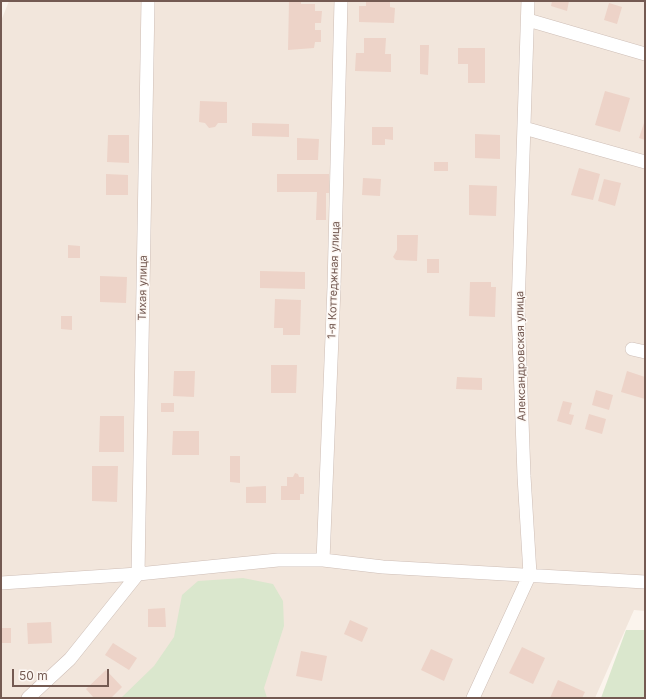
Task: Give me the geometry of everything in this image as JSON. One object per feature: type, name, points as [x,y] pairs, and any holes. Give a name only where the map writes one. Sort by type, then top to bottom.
[{"type":"street","name":"Тихая улица","points":[[138,574],[148,1]]},
{"type":"street","name":"1-я Коттеджная улица","points":[[323,560],[334,287],[341,1]]},
{"type":"street","name":"Александровская улица","points":[[473,698],[530,574],[524,476],[518,309],[528,1]]},
{"type":"street","points":[[528,20],[645,54]]},
{"type":"street","points":[[524,128],[645,162]]},
{"type":"street","points":[[632,349],[645,352]]},
{"type":"street","points":[[1,583],[138,574],[270,561],[323,560],[383,567],[530,574],[645,582]]},
{"type":"street","points":[[28,698],[70,659],[138,574]]},
{"type":"shaded area","points":[[9,1],[645,1],[645,611],[634,610],[595,698],[1,698],[1,21]]},
{"type":"green space","points":[[243,578],[273,584],[283,601],[284,626],[264,688],[267,698],[121,698],[154,666],[174,637],[182,595],[198,581]]},
{"type":"green space","points":[[626,630],[645,630],[645,698],[601,698]]},
{"type":"building","points":[[289,1],[301,1],[301,4],[315,4],[315,11],[322,11],[321,23],[315,23],[315,30],[321,30],[321,42],[315,42],[314,48],[288,50]]},
{"type":"building","points":[[366,1],[390,1],[390,7],[395,8],[394,23],[359,22],[359,6],[366,6]]},
{"type":"building","points":[[552,1],[569,1],[567,11],[551,6]]},
{"type":"building","points":[[609,3],[622,7],[617,24],[604,20]]},
{"type":"building","points":[[364,38],[386,38],[385,54],[391,54],[391,72],[355,71],[356,53],[364,53]]},
{"type":"building","points":[[420,45],[429,45],[428,75],[420,74]]},
{"type":"building","points":[[458,48],[485,48],[485,83],[468,83],[468,64],[458,64]]},
{"type":"building","points":[[605,91],[630,98],[620,132],[595,125]]},
{"type":"building","points":[[200,101],[227,102],[227,123],[218,123],[215,127],[209,128],[205,123],[199,122]]},
{"type":"building","points":[[645,120],[645,140],[639,138]]},
{"type":"building","points":[[252,123],[289,124],[289,137],[252,136]]},
{"type":"building","points":[[372,127],[393,127],[393,140],[385,139],[385,145],[372,145]]},
{"type":"building","points":[[475,134],[500,135],[500,159],[475,158]]},
{"type":"building","points":[[108,135],[129,135],[129,163],[107,162]]},
{"type":"building","points":[[297,138],[319,139],[318,160],[297,160]]},
{"type":"building","points":[[434,162],[448,162],[448,171],[434,171]]},
{"type":"building","points":[[579,168],[600,174],[593,200],[571,195]]},
{"type":"building","points":[[106,174],[128,175],[128,195],[106,195]]},
{"type":"building","points":[[277,174],[329,174],[329,193],[326,193],[326,220],[316,220],[317,192],[277,192]]},
{"type":"building","points":[[363,178],[381,179],[380,196],[362,195]]},
{"type":"building","points":[[604,179],[621,183],[615,206],[598,201]]},
{"type":"building","points":[[469,185],[497,186],[496,216],[469,215]]},
{"type":"building","points":[[397,235],[418,235],[417,261],[396,260],[393,257],[397,250]]},
{"type":"building","points":[[68,245],[80,246],[80,258],[68,258]]},
{"type":"building","points":[[427,259],[439,259],[439,273],[427,273]]},
{"type":"building","points":[[260,271],[305,272],[305,289],[260,288]]},
{"type":"building","points":[[100,276],[127,277],[126,303],[100,302]]},
{"type":"building","points":[[470,282],[491,282],[491,287],[496,287],[495,317],[469,316]]},
{"type":"building","points":[[275,299],[301,300],[300,335],[283,335],[283,328],[274,328]]},
{"type":"building","points":[[61,316],[72,316],[72,330],[61,329]]},
{"type":"building","points":[[271,365],[297,365],[296,393],[271,393]]},
{"type":"building","points":[[174,371],[195,371],[194,397],[173,396]]},
{"type":"building","points":[[627,371],[645,377],[645,399],[621,392]]},
{"type":"building","points":[[457,377],[482,378],[482,390],[456,389]]},
{"type":"building","points":[[596,390],[613,395],[609,410],[592,405]]},
{"type":"building","points":[[563,401],[572,403],[569,414],[574,415],[571,425],[557,421]]},
{"type":"building","points":[[161,403],[174,403],[174,412],[161,412]]},
{"type":"building","points":[[589,414],[606,419],[602,434],[585,429]]},
{"type":"building","points":[[100,416],[124,416],[124,452],[99,452]]},
{"type":"building","points":[[173,431],[199,431],[199,455],[172,455]]},
{"type":"building","points":[[230,456],[240,456],[240,483],[230,482]]},
{"type":"building","points":[[92,466],[118,466],[117,502],[92,501]]},
{"type":"building","points":[[295,473],[298,474],[299,477],[304,477],[304,494],[300,494],[300,500],[281,500],[281,486],[287,486],[287,477],[293,477]]},
{"type":"building","points":[[266,486],[266,503],[246,503],[246,487]]},
{"type":"building","points":[[165,608],[166,627],[148,627],[148,609]]},
{"type":"building","points":[[350,620],[368,628],[362,642],[344,634]]},
{"type":"building","points":[[51,622],[52,643],[28,644],[27,623]]},
{"type":"building","points":[[1,628],[11,628],[11,643],[1,643]]},
{"type":"building","points":[[113,643],[137,658],[129,670],[105,655]]},
{"type":"building","points":[[522,647],[545,658],[533,684],[509,673]]},
{"type":"building","points":[[431,649],[453,659],[444,681],[421,670]]},
{"type":"building","points":[[301,651],[327,656],[322,681],[296,676]]},
{"type":"building","points":[[106,670],[122,687],[111,698],[94,698],[86,689]]},
{"type":"building","points":[[558,680],[585,692],[582,698],[550,698]]}]
